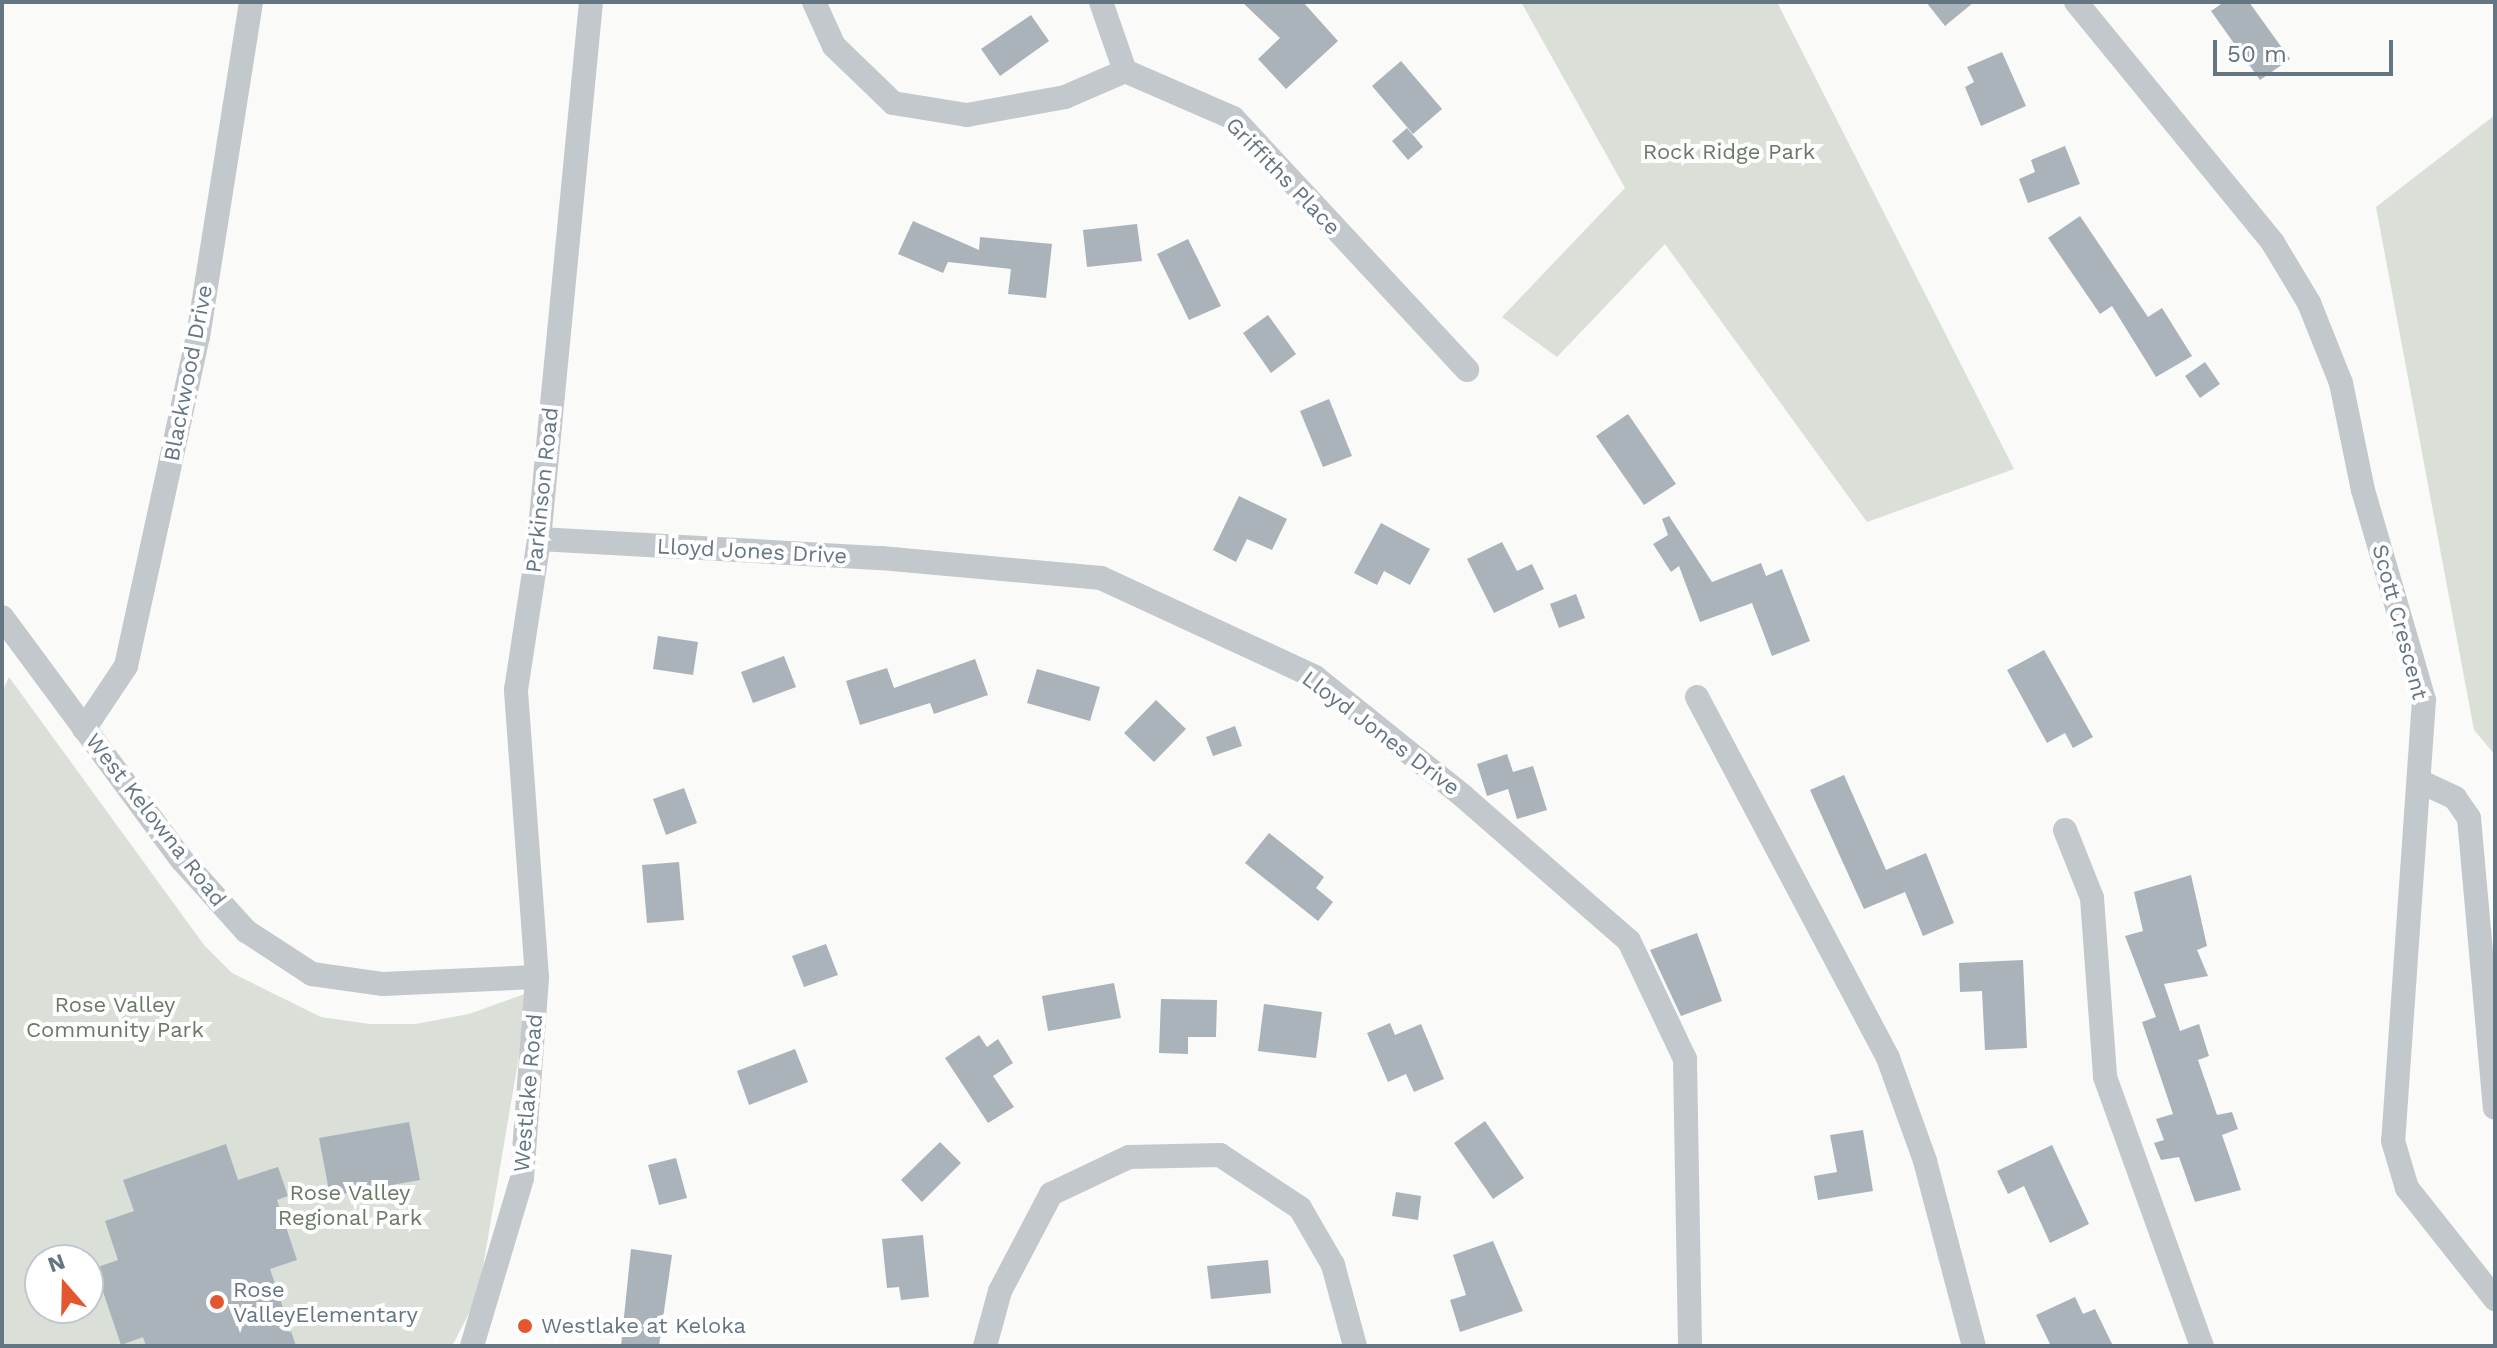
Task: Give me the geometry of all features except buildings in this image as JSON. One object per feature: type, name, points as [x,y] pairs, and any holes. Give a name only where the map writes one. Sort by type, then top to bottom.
[{"type":"street","name":"Blackwood Drive","points":[[84,729],[126,666],[198,337],[251,2]]},
{"type":"street","name":"Parkinson Road","points":[[537,977],[516,690],[539,539],[591,2]]},
{"type":"street","points":[[814,2],[834,46],[893,103],[967,115],[1065,97],[1125,71],[1101,2]]},
{"type":"street","name":"Scott Crescent","points":[[2076,2],[2236,196],[2309,303],[2341,383],[2363,490],[2424,700],[2393,1141],[2407,1188],[2495,1299]]},
{"type":"street","name":"Griffiths Place","points":[[1125,71],[1233,118],[1467,370]]},
{"type":"street","name":"Lloyd Jones Drive","points":[[539,539],[881,558],[1101,578],[1315,677],[1464,797],[1629,941],[1685,1059],[1690,1346]]},
{"type":"street","name":"West Kelowna Road","points":[[2,617],[182,860],[246,931],[312,974],[383,984],[537,977]]},
{"type":"street","points":[[1697,697],[1888,1058],[1925,1161],[1974,1346]]},
{"type":"street","points":[[2419,781],[2455,798],[2469,818],[2495,1108]]},
{"type":"street","points":[[2065,830],[2092,898],[2105,1077],[2202,1346]]},
{"type":"street","name":"Westlake Road","points":[[472,1346],[522,1178],[537,977]]},
{"type":"street","points":[[985,1346],[1000,1291],[1051,1194],[1129,1157],[1220,1155],[1300,1208],[1333,1265],[1355,1346]]},
{"type":"green space","name":"Rock Ridge Park","points":[[1521,2],[1777,2],[2014,469],[1867,522],[1665,244],[1557,357],[1502,317],[1625,188]]},
{"type":"green space","points":[[2495,115],[2495,755],[2474,730],[2376,207]]},
{"type":"green space","points":[[9,677],[204,945],[232,973],[321,1017],[369,1024],[416,1024],[469,1014],[530,992],[478,1296],[452,1346],[2,1346],[2,692]]},
{"type":"place","name":"Rose ValleyElementary","points":[[217,1302]]},
{"type":"place","name":"Westlake at Keloka","points":[[525,1326]]},
{"type":"park label","name":"Rose Valley Community Park","points":[[115,1016]]},
{"type":"park label","name":"Rose Valley Regional Park","points":[[350,1204]]}]
